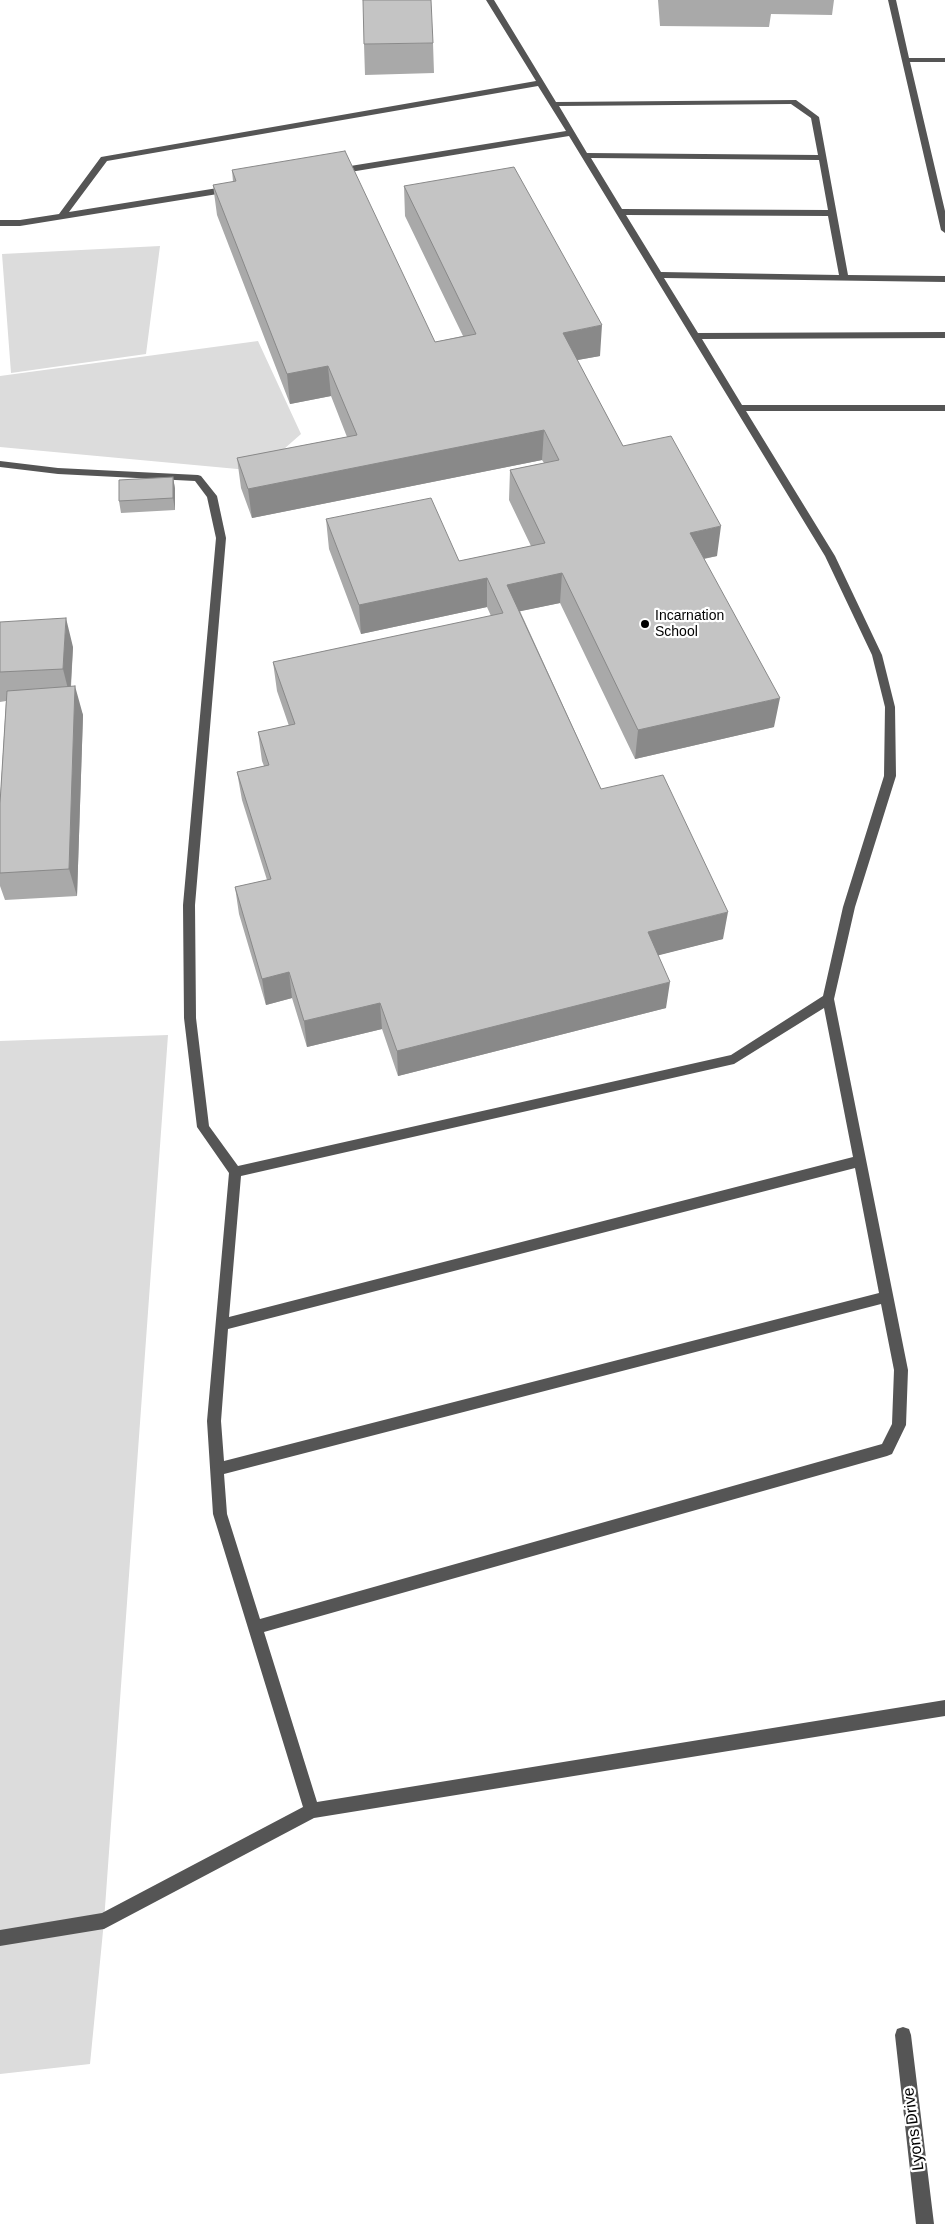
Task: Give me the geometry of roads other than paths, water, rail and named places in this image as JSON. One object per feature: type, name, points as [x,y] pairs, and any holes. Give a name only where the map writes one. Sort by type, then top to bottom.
[{"type":"street","points":[[254,1628],[886,1449],[898,1425],[901,1370],[828,999],[848,907],[890,776],[890,707],[877,655],[830,556],[490,0]]},
{"type":"street","points":[[892,0],[945,230]]},
{"type":"street","points":[[906,60],[945,60]]},
{"type":"street","points":[[62,216],[104,159],[541,83]]},
{"type":"street","points":[[554,104],[793,102],[815,117],[844,278]]},
{"type":"street","points":[[327,173],[572,133]]},
{"type":"street","points":[[585,155],[822,158]]},
{"type":"street","points":[[0,223],[20,223],[240,187]]},
{"type":"street","points":[[620,212],[832,213]]},
{"type":"street","points":[[659,275],[945,279]]},
{"type":"street","points":[[696,336],[945,336]]},
{"type":"street","points":[[740,408],[945,408]]},
{"type":"street","points":[[0,464],[58,471],[198,478],[212,496],[221,538],[189,904],[190,1018],[203,1127],[235,1172],[214,1422],[220,1514],[312,1811]]},
{"type":"street","points":[[235,1172],[734,1059],[828,999]]},
{"type":"street","points":[[222,1325],[860,1162]]},
{"type":"street","points":[[217,1469],[887,1296]]},
{"type":"street","points":[[0,1938],[104,1921],[312,1811],[945,1708]]},
{"type":"street","name":"Lyons Drive","points":[[903,2035],[925,2224]]},
{"type":"place","name":"Incarnation School","points":[[645,624]]}]
